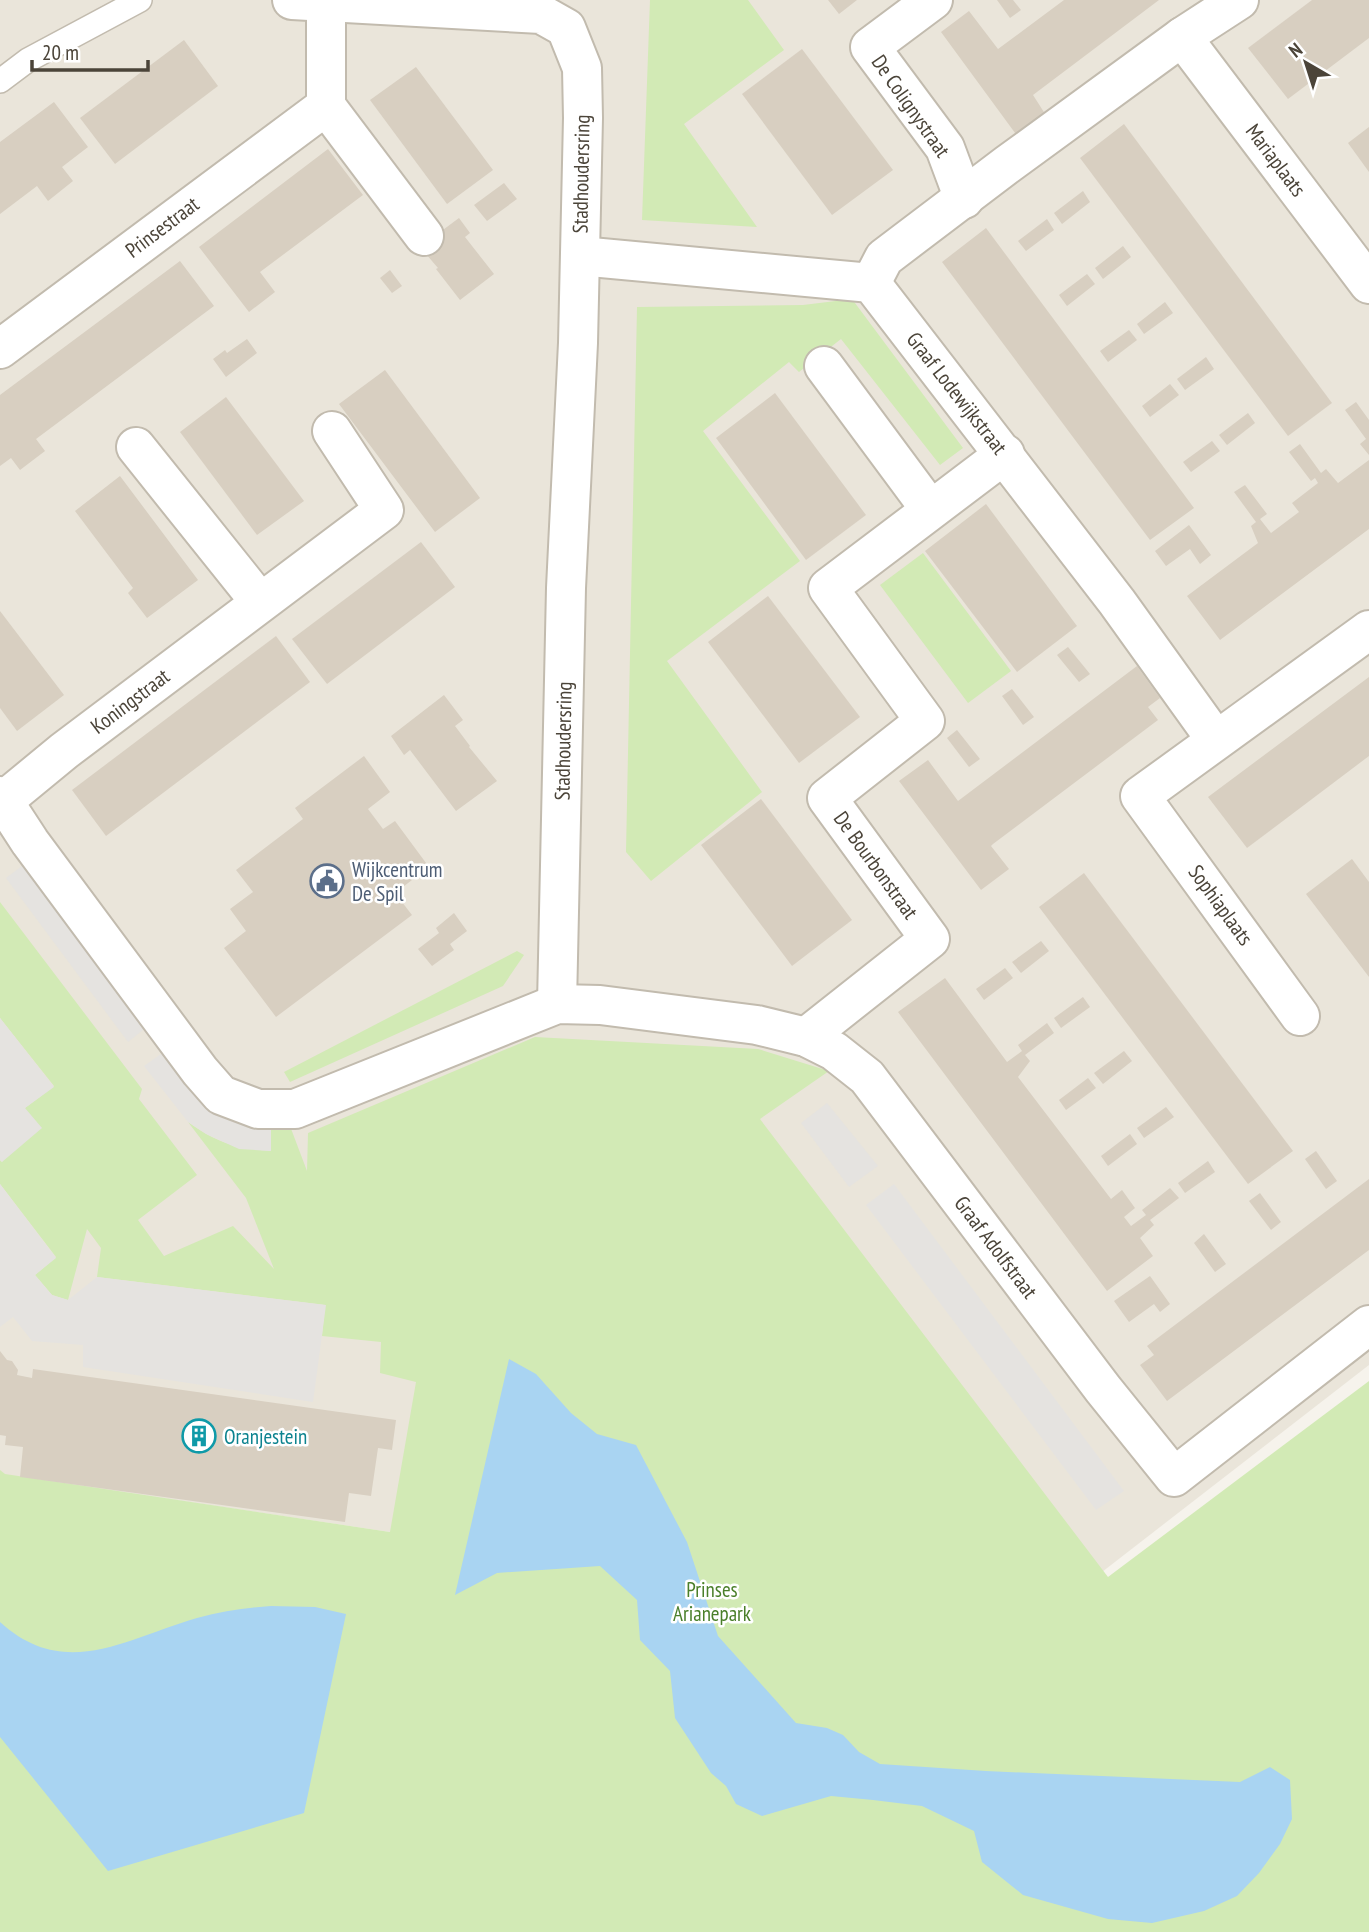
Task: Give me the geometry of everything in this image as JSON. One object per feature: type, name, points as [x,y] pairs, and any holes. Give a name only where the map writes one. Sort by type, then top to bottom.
[{"type":"street","name":"De Colignystraat","points":[[933,0],[870,47],[945,148],[964,199]]},
{"type":"street","points":[[580,256],[871,283],[884,258],[1182,37],[1239,0]]},
{"type":"street","points":[[309,1],[326,106],[424,236]]},
{"type":"street","name":"Stadhoudersring","points":[[309,1],[544,7],[566,28],[582,68],[578,343],[566,588],[557,1004]]},
{"type":"street","name":"Mariaplaats","points":[[1182,37],[1369,284]]},
{"type":"street","name":"Prinsestraat","points":[[0,349],[326,106]]},
{"type":"street","name":"Graaf Lodewijkstraat","points":[[871,283],[1005,454],[1216,740]]},
{"type":"street","points":[[824,366],[930,509]]},
{"type":"street","name":"Koningstraat","points":[[1,799],[384,510],[332,431]]},
{"type":"street","points":[[136,447],[260,603]]},
{"type":"street","name":"De Bourbonstraat","points":[[806,1037],[930,939],[827,798],[925,721],[828,588],[1005,454]]},
{"type":"street","points":[[1216,740],[1369,631]]},
{"type":"street","name":"Sophiaplaats","points":[[1216,740],[1140,796],[1300,1016]]},
{"type":"street","points":[[1,799],[200,1072],[221,1095],[258,1109],[295,1109],[557,1004]]},
{"type":"street","name":"Graaf Adolfstraat","points":[[557,1004],[600,1005],[757,1026],[806,1037],[834,1051],[867,1077],[1103,1389],[1174,1477],[1369,1325]]},
{"type":"lane","points":[[0,81],[28,60],[140,0]]},
{"type":"shaded area","points":[[0,0],[1369,0],[1369,1365],[1093,1579],[390,1532],[0,1474]]},
{"type":"shaded area","points":[[26,863],[148,1026],[128,1042],[6,878]]},
{"type":"shaded area","points":[[0,1018],[54,1087],[25,1108],[42,1128],[2,1162],[0,1160]]},
{"type":"shaded area","points":[[165,1051],[220,1115],[245,1125],[271,1127],[271,1151],[239,1149],[206,1134],[188,1122],[144,1066]]},
{"type":"shaded area","points":[[827,1103],[878,1166],[849,1187],[801,1123]]},
{"type":"shaded area","points":[[0,1184],[56,1258],[35,1275],[52,1295],[68,1300],[97,1277],[326,1305],[313,1402],[83,1367],[83,1345],[32,1341],[13,1317],[0,1327]]},
{"type":"shaded area","points":[[894,1184],[1124,1491],[1096,1510],[866,1205]]},
{"type":"green space","points":[[650,0],[748,0],[784,50],[684,124],[757,227],[642,220]]},
{"type":"green space","points":[[852,299],[963,448],[940,465],[841,339],[799,372],[789,362],[703,431],[800,561],[667,661],[762,792],[651,881],[626,852],[637,307],[803,305]]},
{"type":"green space","points":[[923,553],[1011,671],[968,703],[880,585]]},
{"type":"green space","name":"Prinses Arianepark","points":[[0,902],[142,1089],[139,1099],[197,1175],[138,1220],[164,1256],[233,1226],[274,1269],[246,1198],[188,1122],[227,1143],[271,1151],[271,1127],[290,1126],[307,1171],[308,1133],[535,1037],[758,1049],[829,1071],[760,1119],[1108,1577],[1369,1381],[1369,1932],[0,1932],[0,1470],[5,1474],[390,1532],[416,1382],[380,1373],[381,1342],[322,1336],[325,1305],[97,1277],[101,1248],[87,1229],[68,1300],[52,1295],[35,1275],[56,1257],[0,1184],[0,1160],[2,1162],[25,1108],[54,1086],[0,1018]]},
{"type":"green space","points":[[517,951],[524,955],[503,986],[290,1082],[284,1072]]},
{"type":"water","points":[[509,1359],[536,1374],[571,1413],[597,1434],[636,1445],[687,1542],[718,1636],[796,1723],[827,1728],[843,1735],[859,1752],[880,1764],[1240,1782],[1270,1767],[1290,1780],[1292,1819],[1280,1844],[1259,1873],[1237,1896],[1204,1911],[1152,1923],[1108,1919],[1023,1895],[982,1862],[974,1831],[922,1806],[831,1796],[762,1816],[736,1804],[726,1786],[711,1773],[675,1718],[670,1671],[640,1640],[637,1600],[600,1566],[497,1573],[455,1595]]},
{"type":"water","points":[[271,1606],[315,1607],[346,1614],[304,1813],[108,1871],[0,1737],[0,1622],[24,1640],[48,1649],[72,1652],[120,1644],[206,1616]]},
{"type":"building","points":[[828,0],[857,0],[839,14]]},
{"type":"building","points":[[997,0],[1013,0],[1021,10],[1010,18]]},
{"type":"building","points":[[1064,0],[1159,0],[1033,95],[1049,120],[1021,141],[941,32],[969,11],[998,49]]},
{"type":"building","points":[[1312,0],[1369,0],[1369,38],[1288,99],[1248,48]]},
{"type":"building","points":[[184,40],[218,86],[115,164],[80,118]]},
{"type":"building","points":[[802,49],[893,170],[832,215],[742,94]]},
{"type":"building","points":[[416,67],[493,170],[447,204],[370,100]]},
{"type":"building","points":[[54,102],[88,147],[62,167],[73,181],[48,201],[37,186],[0,214],[0,142]]},
{"type":"building","points":[[1124,124],[1332,403],[1288,436],[1080,158]]},
{"type":"building","points":[[1369,127],[1369,172],[1348,143]]},
{"type":"building","points":[[328,149],[363,195],[260,272],[275,292],[249,312],[199,247]]},
{"type":"building","points":[[504,183],[517,199],[487,221],[474,205]]},
{"type":"building","points":[[1083,191],[1090,202],[1062,224],[1054,213]]},
{"type":"building","points":[[459,218],[470,233],[465,237],[494,274],[460,300],[420,247]]},
{"type":"building","points":[[1047,219],[1054,230],[1026,251],[1018,241]]},
{"type":"building","points":[[986,228],[1194,508],[1150,540],[942,262]]},
{"type":"building","points":[[1123,246],[1131,257],[1103,279],[1095,268]]},
{"type":"building","points":[[180,261],[214,306],[36,439],[45,451],[20,470],[11,458],[0,466],[0,395]]},
{"type":"building","points":[[390,270],[402,286],[392,293],[380,278]]},
{"type":"building","points":[[1087,274],[1095,284],[1067,306],[1059,295]]},
{"type":"building","points":[[1165,302],[1173,313],[1144,334],[1137,324]]},
{"type":"building","points":[[1129,330],[1137,340],[1108,362],[1100,351]]},
{"type":"building","points":[[247,339],[257,353],[226,377],[213,359]]},
{"type":"building","points":[[1206,357],[1214,369],[1185,390],[1177,379]]},
{"type":"building","points":[[385,370],[480,498],[435,532],[339,404]]},
{"type":"building","points":[[1170,384],[1179,395],[1150,417],[1142,406]]},
{"type":"building","points":[[775,393],[866,515],[806,560],[716,438]]},
{"type":"building","points":[[226,397],[304,501],[257,535],[180,432]]},
{"type":"building","points":[[1356,402],[1369,420],[1369,455],[1360,444],[1366,439],[1345,410]]},
{"type":"building","points":[[1248,413],[1255,423],[1227,445],[1219,435]]},
{"type":"building","points":[[1212,441],[1220,451],[1191,472],[1183,462]]},
{"type":"building","points":[[1300,444],[1321,473],[1326,469],[1338,483],[1369,460],[1369,529],[1220,640],[1187,596],[1258,543],[1251,526],[1256,522],[1234,492],[1245,485],[1267,514],[1260,519],[1271,533],[1299,512],[1292,503],[1318,483],[1315,478],[1311,481],[1289,452]]},
{"type":"building","points":[[120,476],[198,580],[147,618],[128,593],[133,588],[75,511]]},
{"type":"building","points":[[986,504],[1077,626],[1017,672],[925,551]]},
{"type":"building","points":[[1189,525],[1211,555],[1200,564],[1190,549],[1166,566],[1155,551]]},
{"type":"building","points":[[421,542],[455,587],[327,684],[292,639]]},
{"type":"building","points":[[768,596],[860,717],[799,763],[708,642]]},
{"type":"building","points":[[0,611],[64,695],[17,731],[0,708]]},
{"type":"building","points":[[276,636],[310,682],[106,836],[72,790]]},
{"type":"building","points":[[1068,647],[1090,674],[1079,682],[1057,655]]},
{"type":"building","points":[[1137,666],[1160,698],[1148,707],[1158,720],[993,844],[991,846],[1009,869],[981,890],[899,781],[928,760],[958,801]]},
{"type":"building","points":[[1369,677],[1369,756],[1247,848],[1208,797]]},
{"type":"building","points":[[1012,689],[1034,717],[1023,725],[1002,696]]},
{"type":"building","points":[[444,695],[463,720],[455,726],[497,781],[456,811],[410,750],[404,755],[391,736]]},
{"type":"building","points":[[957,730],[980,759],[969,767],[947,738]]},
{"type":"building","name":"Wijkcentrum De Spil","points":[[364,756],[390,792],[368,809],[383,829],[395,821],[429,867],[395,893],[412,915],[276,1017],[224,948],[246,931],[230,909],[253,892],[236,870],[303,819],[295,808]]},
{"type":"building","points":[[761,799],[852,920],[792,966],[701,845]]},
{"type":"building","points":[[1352,859],[1369,882],[1369,977],[1306,894]]},
{"type":"building","points":[[1084,873],[1293,1151],[1248,1184],[1039,907]]},
{"type":"building","points":[[454,913],[467,931],[450,944],[454,950],[432,966],[418,949],[439,933],[436,928]]},
{"type":"building","points":[[1041,941],[1049,951],[1021,973],[1012,962]]},
{"type":"building","points":[[1005,968],[1013,978],[984,1000],[976,989]]},
{"type":"building","points":[[945,978],[1007,1062],[1022,1051],[1018,1045],[1047,1023],[1054,1033],[1025,1055],[1030,1061],[1018,1077],[1111,1199],[1122,1190],[1135,1208],[1124,1217],[1131,1226],[1146,1215],[1142,1210],[1170,1188],[1179,1198],[1150,1220],[1154,1225],[1140,1238],[1153,1256],[1107,1291],[898,1012]]},
{"type":"building","points":[[1083,997],[1090,1007],[1061,1028],[1054,1018]]},
{"type":"building","points":[[1124,1051],[1132,1061],[1103,1084],[1094,1073]]},
{"type":"building","points":[[1088,1078],[1096,1088],[1066,1110],[1059,1100]]},
{"type":"building","points":[[1166,1107],[1174,1117],[1144,1138],[1137,1128]]},
{"type":"building","points":[[1130,1134],[1137,1144],[1108,1166],[1101,1156]]},
{"type":"building","points":[[1316,1151],[1337,1181],[1326,1189],[1305,1159]]},
{"type":"building","points":[[1208,1161],[1215,1172],[1185,1193],[1178,1183]]},
{"type":"building","points":[[1369,1179],[1369,1250],[1167,1401],[1140,1365],[1154,1355],[1147,1346]]},
{"type":"building","points":[[1260,1193],[1281,1222],[1271,1230],[1249,1201]]},
{"type":"building","points":[[1204,1234],[1226,1264],[1215,1272],[1194,1243]]},
{"type":"building","points":[[1150,1276],[1170,1304],[1160,1312],[1154,1304],[1129,1322],[1114,1301]]},
{"type":"building","name":"Oranjestein","points":[[0,1351],[7,1360],[12,1361],[18,1370],[17,1375],[32,1378],[33,1369],[396,1420],[392,1450],[378,1448],[371,1496],[349,1493],[345,1522],[20,1477],[23,1447],[5,1445],[6,1436],[0,1435]]},
{"type":"place","name":"Wijkcentrum De Spil","points":[[327,881]]},
{"type":"place","name":"Oranjestein","points":[[199,1436]]}]
